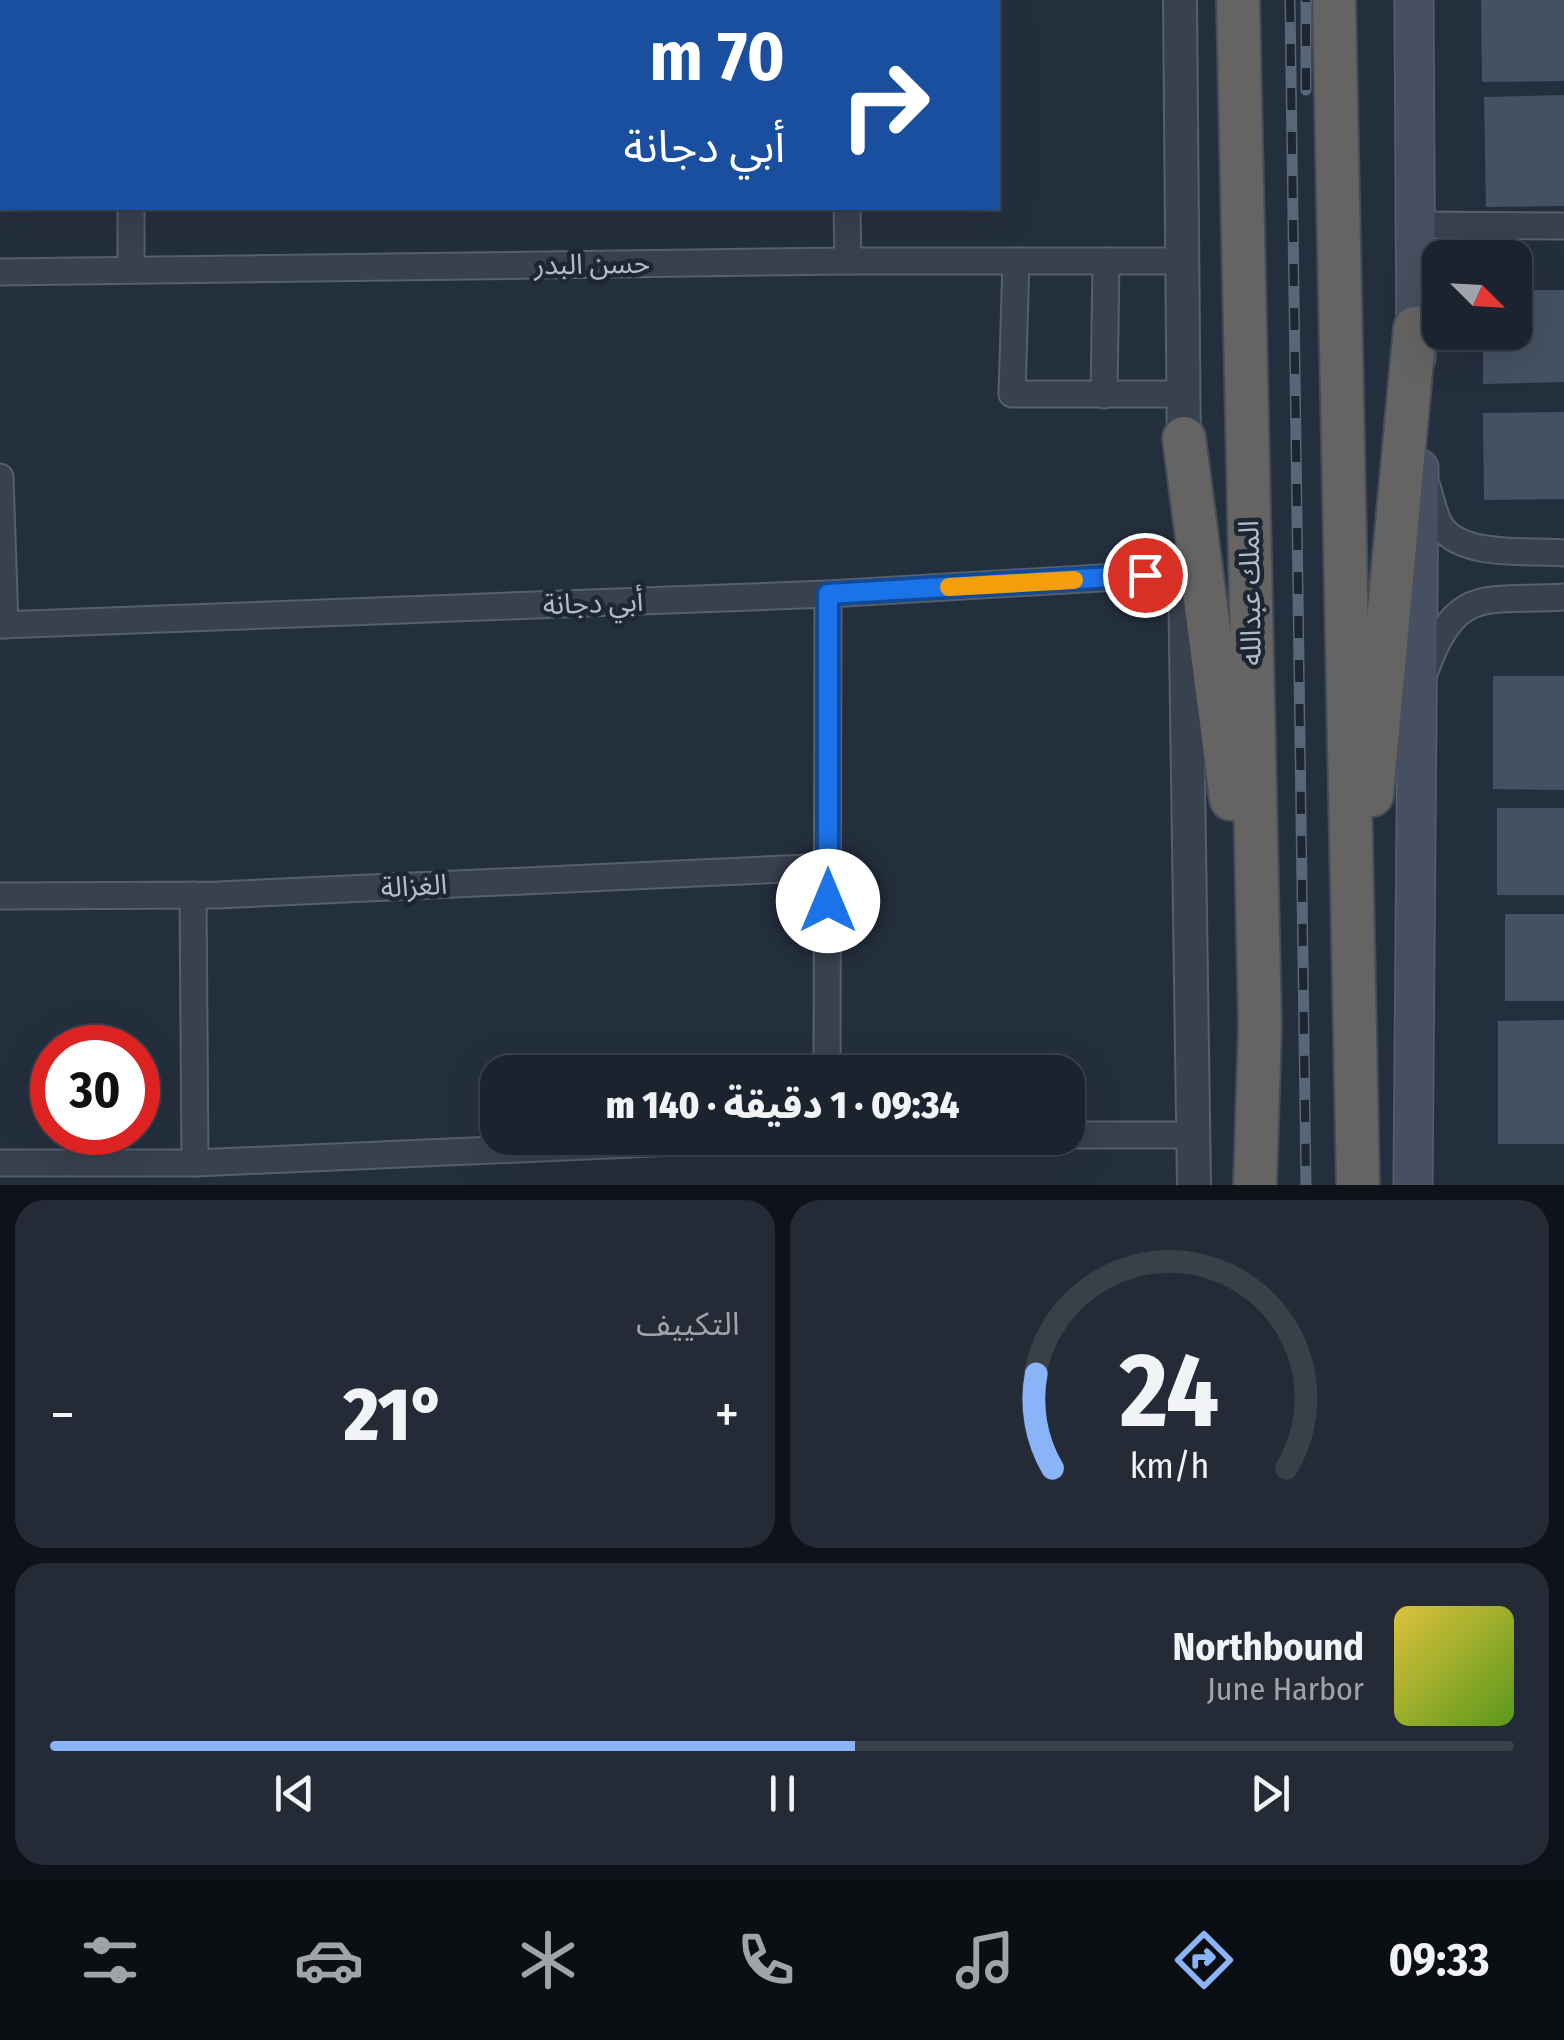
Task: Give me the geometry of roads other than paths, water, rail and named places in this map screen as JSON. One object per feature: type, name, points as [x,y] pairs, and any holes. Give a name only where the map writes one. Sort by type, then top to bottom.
[{"type":"highway","name":"الملك عبدالله","points":[[1238,0],[1260,1028],[1255,1185]]},
{"type":"highway","points":[[1334,0],[1358,1185]]},
{"type":"highway","points":[[1353,995],[1415,328]]},
{"type":"highway","points":[[1184,438],[1260,1028]]},
{"type":"main road","points":[[1413,1185],[1420,684],[1414,0]]},
{"type":"street","points":[[1180,0],[1194,1185]]},
{"type":"street","points":[[132,210],[132,270]]},
{"type":"street","points":[[847,210],[848,260]]},
{"type":"street","points":[[1413,225],[1564,226]]},
{"type":"street","name":"حسن البدر","points":[[0,272],[848,260],[1184,262]]},
{"type":"street","points":[[1016,261],[1012,394],[1184,394]]},
{"type":"street","points":[[1104,395],[1106,261]]},
{"type":"street","points":[[1419,464],[1441,527],[1454,538],[1478,547],[1564,553]]},
{"type":"street","points":[[0,477],[2,625]]},
{"type":"street","name":"أبي دجانة","points":[[2,625],[828,594],[1185,573]]},
{"type":"street","points":[[828,594],[828,1055]]},
{"type":"street","points":[[1420,684],[1441,628],[1456,612],[1476,602],[1564,597]]},
{"type":"street","name":"الغزالة","points":[[0,896],[193,895],[828,867]]},
{"type":"street","points":[[193,895],[195,1163]]},
{"type":"street","points":[[1085,1135],[1194,1135]]},
{"type":"street","points":[[0,1163],[195,1163],[480,1151]]},
{"type":"railway","points":[[1290,0],[1306,1185]]},
{"type":"railway","points":[[1306,0],[1306,90]]}]
